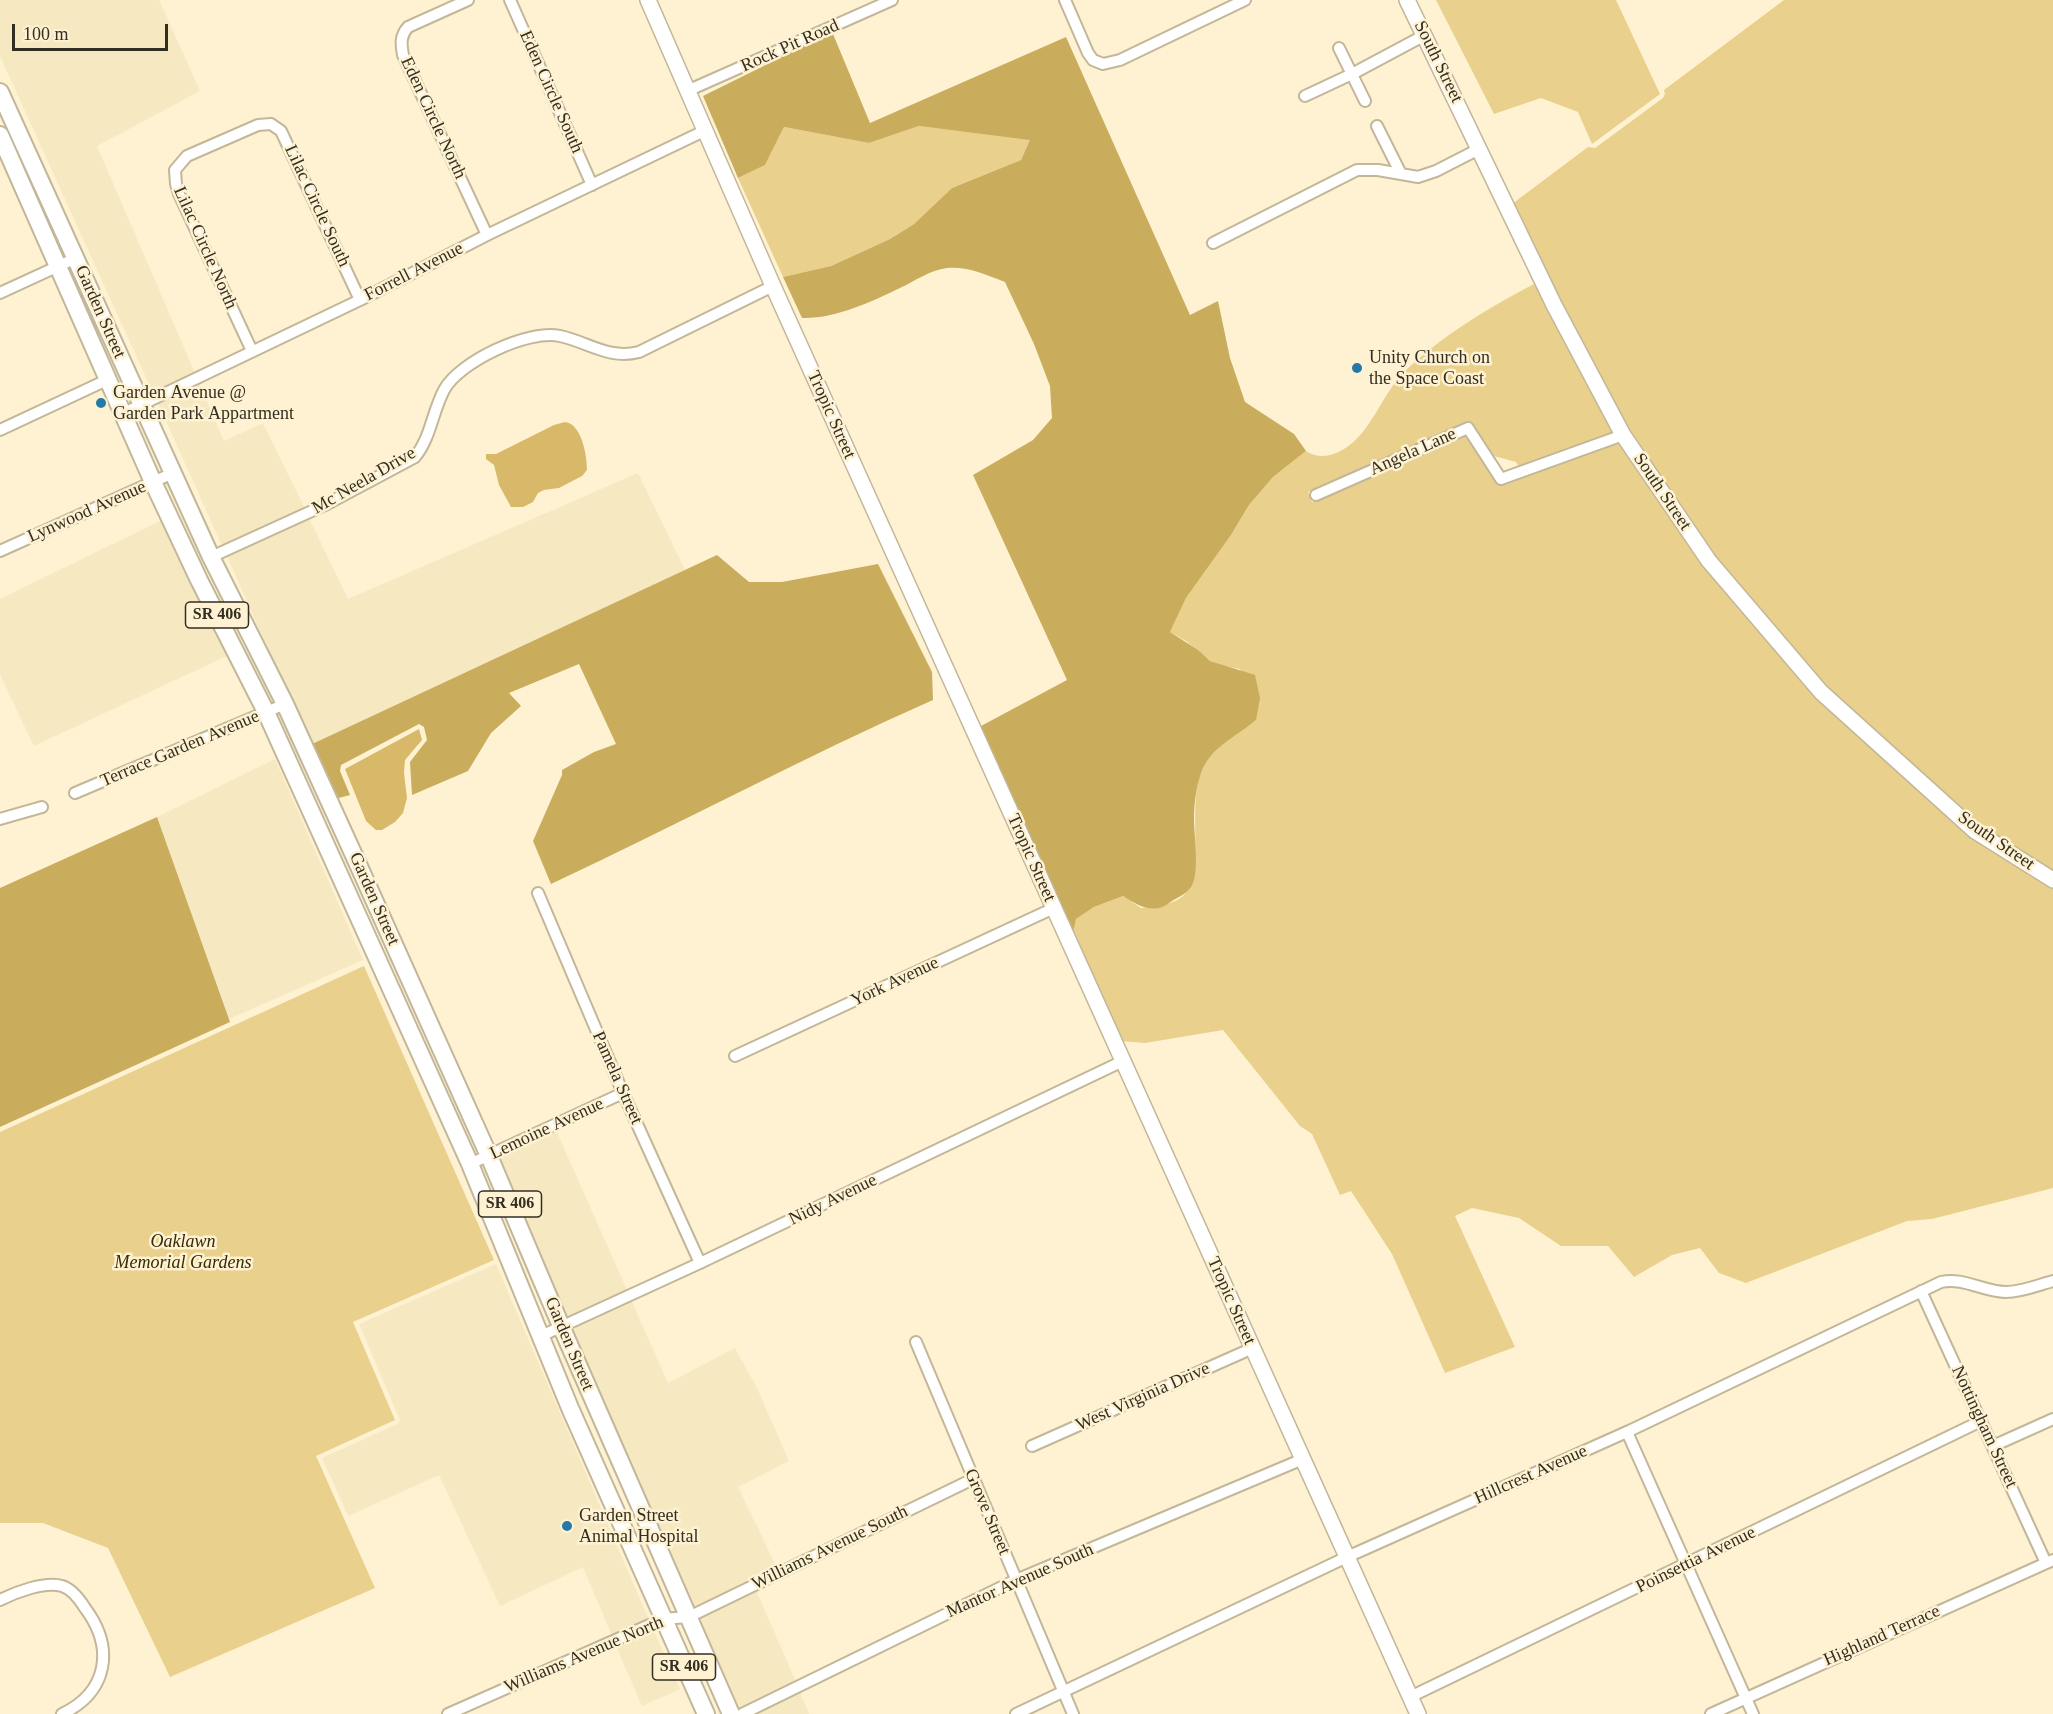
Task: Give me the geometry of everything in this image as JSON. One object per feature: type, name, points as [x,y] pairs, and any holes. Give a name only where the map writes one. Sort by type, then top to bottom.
[{"type":"main road","name":"Garden Street","points":[[0,92],[141,405],[212,557],[285,704],[357,862],[489,1156],[731,1714]]},
{"type":"main road","name":"Garden Street","points":[[0,135],[153,482],[266,712],[470,1164],[624,1532],[706,1714]]},
{"type":"main road","points":[[624,1532],[633,1517],[643,1513]]},
{"type":"street","name":"Eden Circle North","points":[[468,0],[408,27],[402,36],[401,44],[403,55],[487,236]]},
{"type":"street","name":"Eden Circle South","points":[[510,0],[592,185]]},
{"type":"street","name":"Tropic Street","points":[[648,0],[773,286],[1418,1714]]},
{"type":"street","name":"Rock Pit Road","points":[[687,92],[892,0]]},
{"type":"street","points":[[1065,0],[1088,53],[1093,60],[1103,64],[1120,60],[1245,0]]},
{"type":"street","name":"South Street","points":[[1407,0],[1554,305],[1623,435],[1709,561],[1821,692],[1975,831],[2053,880]]},
{"type":"street","points":[[1305,96],[1352,75],[1425,35]]},
{"type":"street","points":[[1339,48],[1365,101]]},
{"type":"street","name":"Lilac Circle South","points":[[230,136],[264,124],[271,124],[282,131],[360,300]]},
{"type":"street","points":[[1377,126],[1401,174]]},
{"type":"street","name":"Forrell Avenue","points":[[124,412],[360,300],[704,131]]},
{"type":"street","name":"Lilac Circle North","points":[[230,136],[182,159],[175,170],[176,184],[252,351]]},
{"type":"street","points":[[1213,243],[1357,170],[1378,170],[1418,177],[1479,149]]},
{"type":"street","points":[[0,293],[76,258]]},
{"type":"street","name":"Mc Neela Drive","points":[[212,557],[325,505],[415,457],[424,446],[445,388],[465,368],[507,344],[527,337],[557,335],[607,353],[639,352],[773,286]]},
{"type":"street","points":[[0,430],[109,379]]},
{"type":"street","name":"Angela Lane","points":[[1316,495],[1468,428],[1501,479],[1623,435]]},
{"type":"street","name":"Lynwood Avenue","points":[[0,551],[173,473]]},
{"type":"street","name":"Terrace Garden Avenue","points":[[75,794],[285,704]]},
{"type":"street","points":[[0,819],[42,807]]},
{"type":"street","points":[[338,870],[357,862]]},
{"type":"street","name":"Pamela Street","points":[[538,892],[623,1093],[700,1263]]},
{"type":"street","name":"York Avenue","points":[[735,1056],[1054,908]]},
{"type":"street","points":[[417,1047],[436,1038]]},
{"type":"street","name":"Nidy Avenue","points":[[541,1336],[700,1263],[1123,1061]]},
{"type":"street","name":"Lemoine Avenue","points":[[470,1164],[623,1093]]},
{"type":"street","points":[[503,1246],[524,1238]]},
{"type":"street","name":"Hillcrest Avenue","points":[[1016,1714],[1347,1557],[1627,1432],[1941,1282],[1953,1280],[2004,1292],[2017,1292],[2053,1281]]},
{"type":"street","name":"Nottingham Street","points":[[1921,1291],[2049,1562]]},
{"type":"street","name":"Grove Street","points":[[916,1342],[1073,1714]]},
{"type":"street","name":"West Virginia Drive","points":[[1032,1446],[1253,1348]]},
{"type":"street","points":[[1993,1446],[2053,1419]]},
{"type":"street","name":"Poinsettia Avenue","points":[[1410,1697],[1981,1421]]},
{"type":"street","points":[[1627,1432],[1753,1714]]},
{"type":"street","name":"Mantor Avenue South","points":[[742,1714],[1016,1580],[1303,1459]]},
{"type":"street","name":"Williams Avenue South","points":[[688,1617],[973,1479]]},
{"type":"street","name":"Highland Terrace","points":[[1711,1714],[2049,1562]]},
{"type":"street","points":[[0,1600],[35,1587],[62,1586],[76,1596],[98,1628],[104,1647],[104,1665],[94,1687],[78,1707],[62,1714]]},
{"type":"street","name":"Williams Avenue North","points":[[448,1714],[663,1619],[688,1617]]},
{"type":"shaded area","points":[[0,0],[159,0],[200,91],[97,146],[195,373],[153,393],[0,56]]},
{"type":"shaded area","points":[[833,34],[870,123],[1066,37],[1190,315],[1218,301],[1230,358],[1245,402],[1294,434],[1306,451],[1273,477],[1249,505],[1231,535],[1186,598],[1170,632],[1198,650],[1210,661],[1255,675],[1260,698],[1256,720],[1217,749],[1205,764],[1199,779],[1195,802],[1194,881],[1186,892],[1164,907],[1146,907],[1123,896],[1094,907],[1076,919],[1073,932],[980,729],[981,726],[1067,680],[973,475],[1033,440],[1052,418],[1050,386],[1034,344],[1005,282],[969,270],[941,269],[852,309],[827,316],[802,318],[783,277],[831,266],[890,239],[914,224],[952,188],[1021,160],[1030,140],[919,126],[869,143],[784,127],[765,165],[738,178],[703,96]]},
{"type":"shaded area","points":[[199,383],[224,441],[263,423],[305,509],[222,546],[158,403]]},
{"type":"shaded area","points":[[565,422],[576,428],[579,434],[585,449],[587,470],[582,476],[559,488],[538,493],[533,502],[523,507],[511,507],[499,485],[494,465],[486,459],[486,454],[496,454],[554,425]]},
{"type":"shaded area","points":[[638,473],[685,570],[310,745],[227,556],[309,518],[348,599]]},
{"type":"shaded area","points":[[164,519],[229,655],[34,746],[0,675],[0,599]]},
{"type":"shaded area","points":[[717,555],[749,582],[782,582],[878,564],[932,672],[933,700],[837,744],[551,884],[533,841],[562,775],[562,770],[594,752],[616,744],[579,664],[509,693],[521,706],[491,733],[468,771],[412,795],[410,762],[427,740],[424,727],[419,724],[341,765],[340,771],[350,795],[335,799],[310,745]]},
{"type":"shaded area","points":[[419,729],[422,740],[405,760],[407,798],[403,813],[395,822],[382,830],[376,830],[366,821],[345,769]]},
{"type":"shaded area","points":[[275,759],[363,960],[229,1019],[157,817]]},
{"type":"shaded area","points":[[157,817],[230,1022],[0,1127],[0,888]]},
{"type":"shaded area","points":[[556,1130],[627,1290],[565,1319],[496,1158]]},
{"type":"shaded area","points":[[496,1264],[649,1620],[612,1636],[583,1567],[500,1606],[439,1475],[348,1516],[322,1458],[397,1424],[400,1420],[359,1324]]},
{"type":"shaded area","points":[[631,1300],[668,1383],[735,1348],[757,1388],[789,1461],[738,1487],[777,1568],[691,1610],[569,1329]]},
{"type":"shaded area","points":[[756,1590],[796,1682],[736,1711],[695,1619]]},
{"type":"shaded area","points":[[653,1629],[680,1689],[642,1706],[616,1646]]},
{"type":"shaded area","points":[[800,1692],[809,1714],[754,1714]]},
{"type":"green space","points":[[1436,0],[1616,0],[1660,94],[1592,144],[1578,112],[1541,98],[1494,114]]},
{"type":"green space","points":[[1784,0],[2053,0],[2053,873],[1979,826],[1825,688],[1714,557],[1629,432],[1559,303],[1512,204],[1588,147],[1595,148],[1663,98],[1664,90]]},
{"type":"green space","points":[[919,126],[1031,139],[1021,160],[952,188],[914,224],[890,239],[831,266],[783,277],[738,178],[765,165],[784,127],[869,143]]},
{"type":"green space","points":[[1536,283],[1615,432],[1519,467],[1516,462],[1494,456],[1474,425],[1466,423],[1308,492],[1312,502],[1466,435],[1496,482],[1503,484],[1620,442],[1816,696],[2053,887],[2053,1188],[1932,1219],[1907,1221],[1746,1283],[1719,1273],[1700,1248],[1672,1255],[1634,1277],[1608,1246],[1561,1246],[1519,1218],[1472,1208],[1455,1216],[1515,1347],[1445,1373],[1392,1254],[1351,1191],[1340,1195],[1312,1134],[1300,1126],[1223,1030],[1145,1043],[1121,1041],[1072,933],[1076,919],[1094,907],[1123,896],[1141,908],[1164,905],[1184,895],[1191,883],[1199,777],[1206,761],[1216,749],[1256,720],[1240,669],[1210,661],[1186,641],[1170,632],[1186,598],[1231,535],[1249,505],[1273,477],[1306,451],[1320,456],[1344,449],[1361,434],[1396,382],[1418,359],[1466,323]]},
{"type":"green space","name":"Oaklawn Memorial Gardens","points":[[364,966],[494,1260],[353,1322],[395,1420],[316,1456],[375,1588],[170,1677],[108,1548],[43,1523],[0,1523],[0,1132]]},
{"type":"place","name":"Unity Church on the Space Coast","points":[[1357,368]]},
{"type":"place","name":"Garden Avenue @ Garden Park Appartment","points":[[101,403]]},
{"type":"place","name":"Garden Street Animal Hospital","points":[[567,1526]]}]
